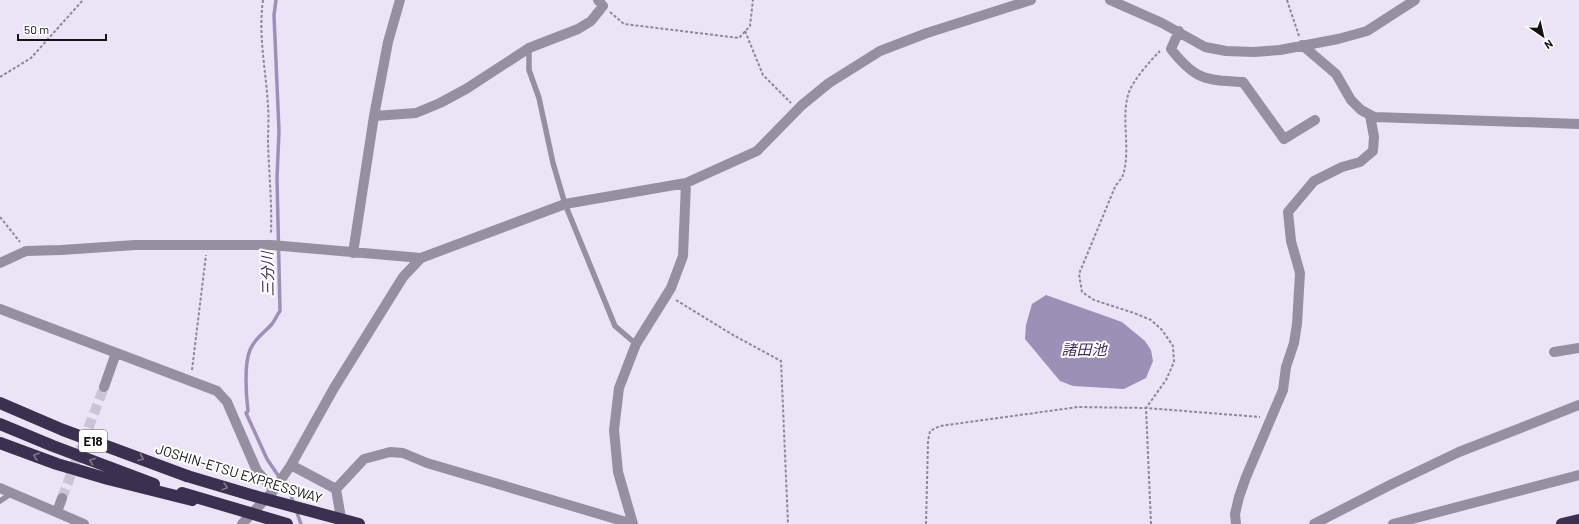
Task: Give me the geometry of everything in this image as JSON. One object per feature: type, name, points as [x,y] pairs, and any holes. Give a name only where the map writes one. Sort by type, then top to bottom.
[{"type":"highway","points":[[0,397],[122,451]]},
{"type":"highway","name":"JOSHIN-ETSU EXPRESSWAY","points":[[0,403],[63,430],[187,476],[359,524]]},
{"type":"highway","name":"E18","points":[[0,424],[181,496],[287,524]]},
{"type":"highway","points":[[0,444],[57,464],[181,496]]},
{"type":"highway","points":[[1562,524],[1579,520]]},
{"type":"street","points":[[353,253],[374,116],[388,42],[400,0]]},
{"type":"street","points":[[242,524],[274,490],[291,465],[334,388],[403,277],[422,258],[565,204],[686,183],[757,151],[797,110],[829,83],[880,52],[927,33],[1031,0]]},
{"type":"street","points":[[1110,0],[1122,4],[1179,31],[1205,47],[1226,51],[1254,52],[1280,50],[1338,39],[1367,31],[1415,0]]},
{"type":"street","points":[[374,116],[416,113],[440,103],[466,89],[529,48],[578,29],[591,20],[601,3]]},
{"type":"street","points":[[1179,31],[1171,48],[1185,66],[1196,74],[1218,80],[1243,82],[1284,139],[1315,120]]},
{"type":"street","points":[[1302,45],[1336,74],[1351,100],[1361,110],[1374,117],[1579,124]]},
{"type":"street","points":[[1236,524],[1235,514],[1239,497],[1283,390],[1286,367],[1294,343],[1297,324],[1300,273],[1291,241],[1288,212],[1314,180],[1342,167],[1360,162],[1373,151],[1374,137],[1370,115]]},
{"type":"street","points":[[633,524],[618,472],[614,430],[619,388],[636,344],[672,288],[683,256],[686,183]]},
{"type":"street","points":[[0,263],[26,251],[135,245],[208,244],[271,245],[422,258]]},
{"type":"street","points":[[0,309],[217,391],[227,402],[257,471],[274,490]]},
{"type":"street","points":[[1554,352],[1579,348]]},
{"type":"street","points":[[104,387],[116,353]]},
{"type":"street","points":[[1314,524],[1459,452],[1579,405]]},
{"type":"street","points":[[336,490],[364,459],[390,452],[403,453],[427,463],[633,524]]},
{"type":"street","points":[[291,465],[336,490]]},
{"type":"street","points":[[1393,524],[1579,476]]},
{"type":"street","points":[[0,488],[84,524]]},
{"type":"street","points":[[336,490],[342,524]]},
{"type":"street","points":[[57,512],[62,498]]},
{"type":"lane","points":[[529,48],[528,70],[539,98],[553,164],[565,204],[615,326],[636,344]]},
{"type":"lane","points":[[0,501],[12,493]]},
{"type":"path","points":[[0,77],[31,58],[82,0]]},
{"type":"path","points":[[263,0],[262,53],[268,106],[268,142],[272,211],[271,245]]},
{"type":"path","points":[[601,3],[624,24],[739,38],[750,26],[753,0]]},
{"type":"path","points":[[1287,0],[1302,45]]},
{"type":"path","points":[[744,31],[762,75],[797,110]]},
{"type":"path","points":[[1151,524],[1146,408],[1162,386],[1174,362],[1173,346],[1162,330],[1151,320],[1134,312],[1094,300],[1082,292],[1079,274],[1115,187],[1123,176],[1127,152],[1125,117],[1128,94],[1146,64],[1160,51],[1171,48]]},
{"type":"path","points":[[0,217],[26,251]]},
{"type":"path","points":[[190,382],[208,244]]},
{"type":"path","points":[[667,295],[732,335],[782,361],[788,524]]},
{"type":"path","points":[[926,524],[928,441],[930,430],[940,426],[1078,407],[1146,408],[1272,418]]},
{"type":"water","name":"諸田池","points":[[1046,295],[1122,322],[1145,341],[1151,350],[1153,361],[1146,378],[1124,389],[1073,386],[1060,381],[1025,339],[1026,325],[1032,304]]},
{"type":"waterway","name":"三分川","points":[[276,0],[274,15],[279,131],[277,178],[280,311],[272,324],[257,339],[250,350],[246,371],[248,411],[246,413],[267,459],[290,493],[294,504]]},
{"type":"waterway","name":"三分川","points":[[296,510],[301,524]]},
{"type":"tunnel","points":[[62,498],[104,387]]}]
